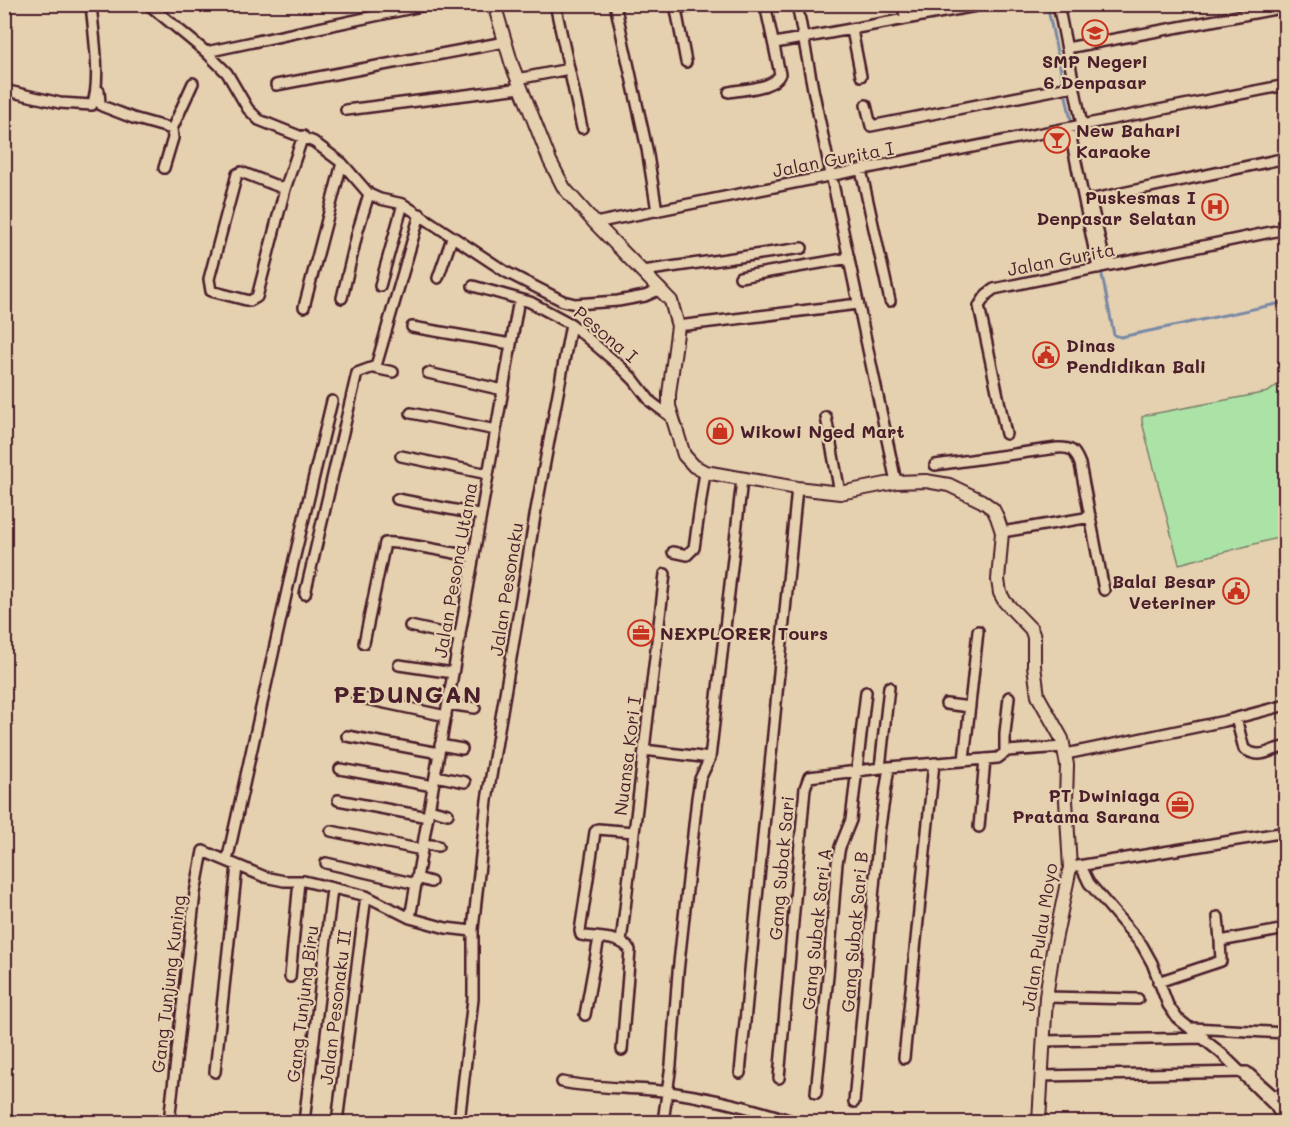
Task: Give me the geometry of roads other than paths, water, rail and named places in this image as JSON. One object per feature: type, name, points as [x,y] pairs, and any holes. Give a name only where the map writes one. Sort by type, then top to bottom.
[{"type":"street","points":[[4,90],[60,103],[92,105],[96,83],[91,4]]},
{"type":"street","points":[[96,4],[100,33],[100,104],[134,118],[172,129]]},
{"type":"street","points":[[148,4],[206,52],[227,73],[254,116],[272,126],[303,136],[342,163],[369,194],[380,200],[403,204],[506,272],[569,302],[589,304],[618,301],[645,296],[661,289]]},
{"type":"street","points":[[206,52],[431,4]]},
{"type":"street","points":[[494,4],[519,83],[556,174],[564,188],[671,301],[678,326],[669,394],[671,417],[684,455],[694,466],[705,472],[742,480],[840,493],[896,482],[926,481],[950,485],[993,509],[1002,532],[1090,518]]},
{"type":"street","points":[[555,4],[582,128]]},
{"type":"street","points":[[615,4],[657,211]]},
{"type":"street","points":[[675,4],[687,62]]},
{"type":"street","points":[[729,92],[770,83],[780,74],[765,4]]},
{"type":"street","points":[[797,4],[896,482]]},
{"type":"street","points":[[902,4],[906,20]]},
{"type":"street","points":[[775,43],[987,4]]},
{"type":"street","points":[[1058,4],[1072,86],[1074,127],[1102,267]]},
{"type":"street","points":[[1067,48],[1286,7]]},
{"type":"street","points":[[852,30],[861,76]]},
{"type":"street","points":[[276,85],[505,42]]},
{"type":"street","points":[[346,110],[519,83],[569,69]]},
{"type":"street","points":[[164,168],[173,138],[172,129],[193,83]]},
{"type":"street","name":"Jalan Gurita I","points":[[595,223],[1286,85]]},
{"type":"street","points":[[866,105],[871,126],[1072,86]]},
{"type":"street","points":[[285,189],[248,174],[241,172],[237,174],[209,279],[211,291],[250,301],[255,299],[285,189],[303,136]]},
{"type":"street","points":[[1090,215],[1092,202],[1100,196],[1286,158]]},
{"type":"street","points":[[304,307],[342,163]]},
{"type":"street","points":[[861,170],[890,300]]},
{"type":"street","points":[[342,298],[369,194]]},
{"type":"street","points":[[380,286],[403,204]]},
{"type":"street","points":[[374,368],[382,350],[420,214]]},
{"type":"street","name":"Jalan Gurita","points":[[1006,434],[979,306],[981,301],[994,289],[1286,229]]},
{"type":"street","points":[[438,278],[452,238]]},
{"type":"street","points":[[643,271],[802,248]]},
{"type":"street","points":[[740,277],[849,258]]},
{"type":"street","name":"Pesona I","points":[[473,286],[519,298],[552,312],[572,324],[621,367],[651,402],[671,417]]},
{"type":"street","name":"Jalan Pesona Utama","points":[[410,918],[519,298]]},
{"type":"street","points":[[678,326],[858,304]]},
{"type":"street","name":"Jalan Pesonaku","points":[[459,1122],[473,999],[472,931],[487,800],[536,510],[572,324]]},
{"type":"street","points":[[412,327],[511,344]]},
{"type":"street","points":[[305,594],[357,373],[374,368],[393,372]]},
{"type":"street","points":[[428,373],[503,390]]},
{"type":"street","points":[[332,401],[227,861],[272,879],[300,881],[366,896],[410,918],[446,928],[472,931]]},
{"type":"street","points":[[411,413],[496,430]]},
{"type":"street","points":[[826,417],[840,493]]},
{"type":"street","points":[[935,465],[1068,447],[1074,450],[1080,464],[1104,590]]},
{"type":"street","points":[[401,456],[488,474]]},
{"type":"street","points":[[673,552],[687,555],[694,548],[705,472]]},
{"type":"street","points":[[663,1122],[668,1092],[678,972],[697,798],[700,779],[710,758],[742,480]]},
{"type":"street","points":[[740,1073],[797,488]]},
{"type":"street","points":[[397,499],[481,515]]},
{"type":"street","name":"Jalan Pulau Moyo","points":[[1002,532],[998,580],[1000,593],[1005,602],[1031,629],[1034,637],[1034,666],[1038,696],[1062,739],[1060,749],[1075,867],[1053,950],[1046,996],[1039,1122]]},
{"type":"street","points":[[364,643],[385,543],[399,543],[474,557]]},
{"type":"street","name":"Nuansa Kori I","points":[[621,942],[665,573]]},
{"type":"street","points":[[410,626],[460,637]]},
{"type":"street","points":[[964,760],[978,631]]},
{"type":"street","points":[[399,665],[453,673]]},
{"type":"street","name":"Gang Subak Sari B","points":[[854,1102],[879,833],[889,687]]},
{"type":"street","name":"Gang Subak Sari A","points":[[816,1093],[837,863],[840,847],[851,820],[866,692]]},
{"type":"street","points":[[1005,753],[1009,697]]},
{"type":"street","points":[[357,698],[446,716]]},
{"type":"street","points":[[448,704],[474,708]]},
{"type":"street","points":[[946,704],[970,707]]},
{"type":"street","name":"Gang Subak Sari","points":[[779,1078],[797,871],[808,778],[857,770],[999,758],[1005,753],[1060,749],[1236,718],[1286,705]]},
{"type":"street","points":[[1236,718],[1244,749],[1252,754],[1270,753],[1277,748],[1286,747]]},
{"type":"street","points":[[347,736],[440,749],[462,749]]},
{"type":"street","points":[[644,750],[710,758]]},
{"type":"street","points":[[979,827],[985,759]]},
{"type":"street","points":[[904,1058],[934,763]]},
{"type":"street","points":[[340,769],[434,781],[465,782]]},
{"type":"street","points":[[338,800],[448,814]]},
{"type":"street","points":[[622,1050],[630,950],[621,942],[582,935],[580,931],[595,832],[604,828],[634,832]]},
{"type":"street","points":[[331,831],[422,847],[438,846]]},
{"type":"street","points":[[1075,867],[1286,832]]},
{"type":"street","name":"Gang Tunjung Kuning","points":[[169,1122],[195,893],[203,850],[227,861]]},
{"type":"street","points":[[326,864],[431,882]]},
{"type":"street","points":[[215,1072],[237,866]]},
{"type":"street","points":[[1075,867],[1142,945],[1177,1018],[1221,1053],[1275,1106],[1285,1122]]},
{"type":"street","points":[[290,977],[300,881]]},
{"type":"street","name":"Gang Tunjung Biru","points":[[304,1122],[332,889]]},
{"type":"street","name":"Jalan Pesonaku II","points":[[337,1122],[366,896]]},
{"type":"street","points":[[1158,982],[1221,962],[1218,917]]},
{"type":"street","points":[[1220,941],[1286,930]]},
{"type":"street","points":[[585,1015],[599,938]]},
{"type":"street","points":[[1046,996],[1138,999]]},
{"type":"street","points":[[1192,1028],[1286,1033]]},
{"type":"street","points":[[1042,1041],[1204,1038]]},
{"type":"street","points":[[1041,1076],[1249,1073],[1274,1095],[1286,1096]]},
{"type":"street","points":[[562,1082],[668,1092],[740,1104],[795,1122]]},
{"type":"waterway","points":[[1047,4],[1072,125]]},
{"type":"waterway","points":[[1101,270],[1114,335],[1121,337],[1286,302]]},
{"type":"place","name":"SMP Negeri 6 Denpasar","points":[[1095,33]]},
{"type":"place","name":"New Bahari Karaoke","points":[[1057,140]]},
{"type":"place","name":"Puskesmas I Denpasar Selatan","points":[[1215,207]]},
{"type":"place","name":"Dinas Pendidikan Bali","points":[[1046,355]]},
{"type":"place","name":"Wikowi Nged Mart","points":[[720,431]]},
{"type":"place","name":"Balai Besar Veteriner","points":[[1236,591]]},
{"type":"place","name":"NEXPLORER Tours","points":[[641,633]]},
{"type":"place","name":"PT Dwiniaga Pratama Sarana","points":[[1180,805]]},
{"type":"district","name":"PEDUNGAN","points":[[408,693]]}]
